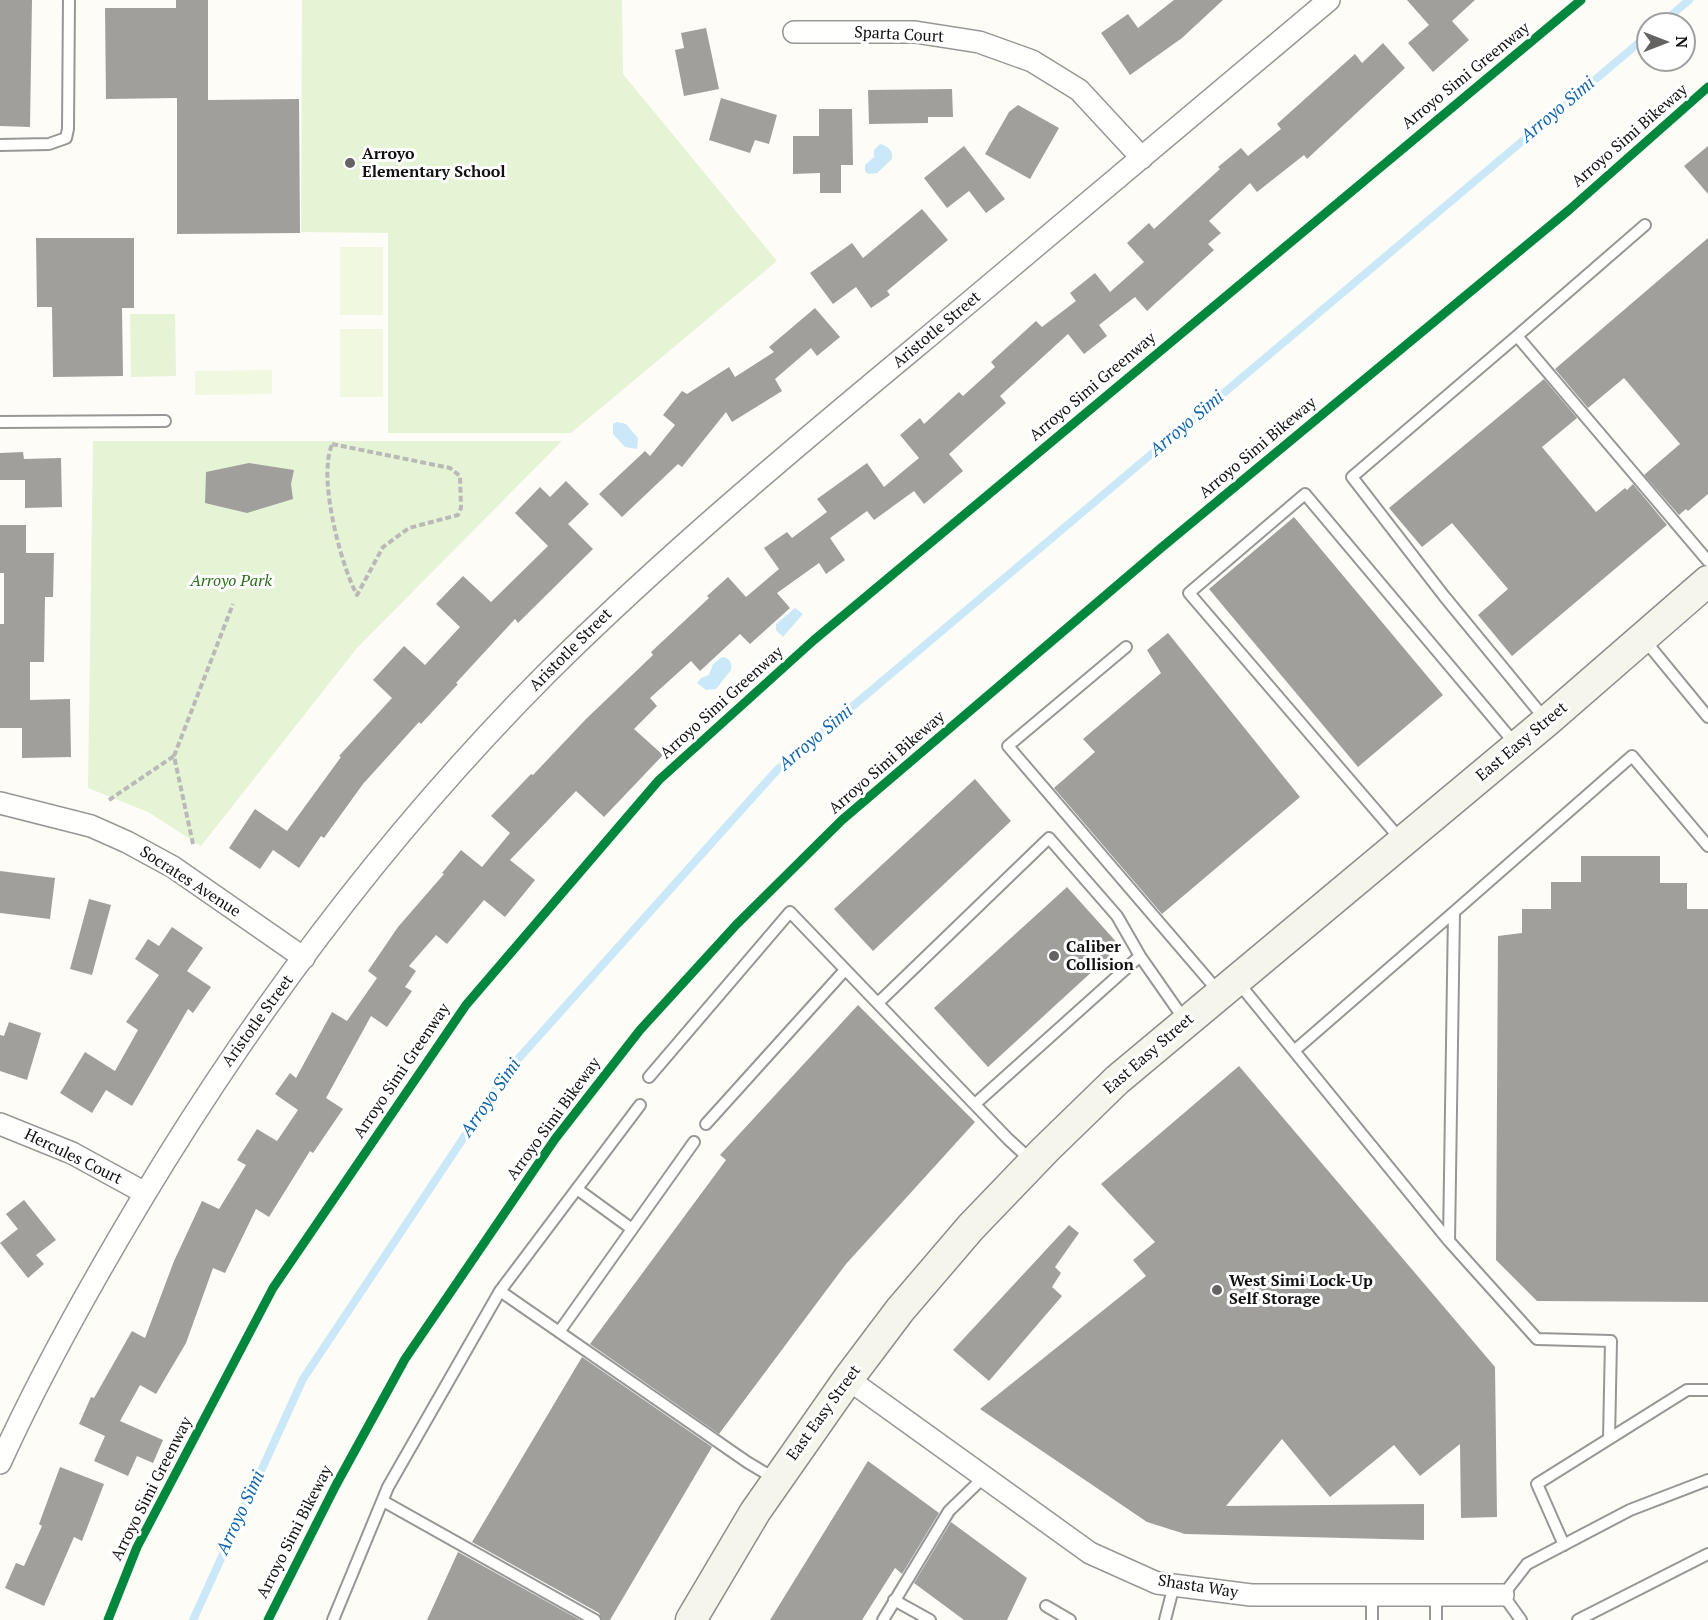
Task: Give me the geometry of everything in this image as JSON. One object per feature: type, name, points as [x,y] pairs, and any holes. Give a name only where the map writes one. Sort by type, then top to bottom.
[{"type":"street","name":"Aristotle Street","points":[[0,1463],[4,1441],[68,1325],[145,1193],[218,1076],[373,868],[449,779],[542,679],[620,602],[731,501],[1329,0]]},
{"type":"street","name":"Sparta Court","points":[[794,32],[915,32],[989,45],[1032,61],[1079,90],[1142,158]]},
{"type":"street","name":"East Easy Street","points":[[691,1620],[755,1512],[848,1379],[971,1227],[1033,1162],[1117,1080],[1546,722],[1708,581]]},
{"type":"street","name":"Socrates Avenue","points":[[0,803],[92,826],[127,842],[173,867],[304,958]]},
{"type":"street","name":"Hercules Court","points":[[0,1124],[72,1153],[145,1193]]},
{"type":"street","name":"Shasta Way","points":[[848,1379],[1090,1553],[1157,1583],[1251,1595],[1503,1595]]},
{"type":"lane","points":[[0,145],[49,144],[66,138],[68,129],[69,0]]},
{"type":"lane","points":[[1546,722],[1352,477],[1645,225]]},
{"type":"lane","points":[[1518,336],[1708,561]]},
{"type":"lane","points":[[0,422],[165,421]]},
{"type":"lane","points":[[1402,842],[1189,593],[1305,494],[1517,746]]},
{"type":"lane","points":[[1642,638],[1708,717]]},
{"type":"lane","points":[[1126,647],[1008,746],[1228,987],[1294,1051],[1449,1241],[1537,1339],[1611,1341],[1609,1438]]},
{"type":"lane","points":[[1294,1051],[1632,756],[1708,846]]},
{"type":"lane","points":[[878,1003],[1049,838],[1117,916],[1140,956],[1186,1022]]},
{"type":"lane","points":[[649,1077],[790,912],[1033,1162]]},
{"type":"lane","points":[[1449,1241],[1454,912]]},
{"type":"lane","points":[[975,1104],[1140,956]]},
{"type":"lane","points":[[706,1124],[845,970]]},
{"type":"lane","points":[[333,1620],[388,1487],[500,1291],[640,1105]]},
{"type":"lane","points":[[559,1332],[694,1142]]},
{"type":"lane","points":[[576,1189],[632,1228]]},
{"type":"lane","points":[[500,1291],[747,1462],[777,1480]]},
{"type":"lane","points":[[1564,1545],[1537,1484],[1686,1390],[1708,1390]]},
{"type":"lane","points":[[883,1620],[949,1511],[984,1477]]},
{"type":"lane","points":[[1521,1620],[1503,1595],[1527,1564],[1630,1510],[1708,1480]]},
{"type":"lane","points":[[382,1501],[595,1620]]},
{"type":"lane","points":[[1578,1620],[1708,1554]]},
{"type":"lane","points":[[1165,1620],[1174,1585]]},
{"type":"lane","points":[[1372,1595],[1372,1620]]},
{"type":"lane","points":[[1436,1595],[1436,1620]]},
{"type":"lane","points":[[894,1600],[930,1620]]},
{"type":"lane","points":[[1046,1606],[1070,1620]]},
{"type":"path","points":[[332,444],[450,468],[460,476],[461,508],[458,515],[409,528],[382,547],[357,595],[347,577],[329,495],[327,464],[332,444]]},
{"type":"path","points":[[193,843],[174,756],[234,604]]},
{"type":"path","points":[[109,800],[174,756]]},
{"type":"green space","points":[[302,0],[622,0],[623,74],[777,261],[571,433],[388,433],[388,233],[301,232]]},
{"type":"green space","points":[[340,247],[383,247],[383,315],[340,315]]},
{"type":"green space","points":[[130,314],[175,314],[176,376],[131,377]]},
{"type":"green space","points":[[340,329],[383,329],[383,397],[340,397]]},
{"type":"green space","points":[[272,370],[272,394],[195,395],[195,371]]},
{"type":"green space","name":"Arroyo Park","points":[[93,441],[562,441],[357,648],[201,846],[148,812],[88,788]]},
{"type":"water","points":[[880,144],[889,149],[892,159],[877,173],[868,174],[865,171],[865,165],[874,157],[874,150]]},
{"type":"water","points":[[617,422],[626,424],[638,438],[637,449],[625,447],[613,434],[613,424]]},
{"type":"water","points":[[795,608],[803,614],[783,637],[776,630],[776,624]]},
{"type":"water","points":[[722,657],[730,661],[731,670],[716,689],[706,690],[697,683],[701,678],[709,675],[713,664]]},
{"type":"building","points":[[0,0],[32,0],[30,127],[0,126]]},
{"type":"building","points":[[176,0],[208,0],[208,100],[299,99],[300,233],[177,234],[177,98],[106,99],[105,8],[176,8]]},
{"type":"building","points":[[1174,0],[1223,0],[1182,38],[1130,75],[1101,33],[1128,14],[1138,28]]},
{"type":"building","points":[[1407,0],[1475,0],[1452,21],[1469,40],[1433,72],[1408,43],[1429,25]]},
{"type":"building","points":[[706,28],[719,89],[684,96],[675,50],[684,48],[681,33]]},
{"type":"building","points":[[1383,43],[1405,68],[1307,159],[1304,155],[1257,192],[1250,183],[1209,221],[1221,233],[1208,244],[1214,250],[1147,311],[1135,297],[1099,325],[1107,336],[1084,354],[1068,334],[1000,396],[1006,403],[949,454],[963,471],[924,504],[914,491],[874,520],[867,511],[830,538],[845,560],[826,574],[819,563],[777,593],[790,608],[750,644],[740,634],[700,671],[691,661],[650,698],[657,706],[634,729],[663,755],[604,817],[576,791],[510,860],[535,880],[505,917],[484,900],[447,944],[436,935],[409,966],[416,971],[405,987],[412,991],[387,1027],[371,1016],[326,1098],[343,1109],[313,1153],[310,1151],[269,1217],[256,1209],[225,1273],[213,1268],[186,1343],[156,1394],[140,1385],[120,1421],[163,1440],[153,1463],[137,1456],[128,1476],[94,1461],[105,1436],[79,1424],[91,1397],[94,1398],[132,1331],[145,1338],[174,1261],[202,1201],[219,1209],[246,1165],[237,1160],[257,1129],[277,1141],[298,1110],[275,1094],[290,1073],[296,1078],[332,1012],[347,1021],[377,978],[368,971],[398,927],[444,874],[442,873],[461,850],[482,867],[510,833],[491,816],[586,719],[653,655],[651,652],[728,577],[746,597],[779,569],[764,548],[787,532],[792,538],[827,512],[817,499],[867,463],[884,487],[919,458],[900,435],[920,418],[924,424],[959,392],[963,396],[995,367],[991,362],[1036,321],[1042,327],[1076,301],[1070,293],[1095,273],[1110,292],[1144,262],[1127,243],[1149,223],[1154,229],[1241,148],[1248,156],[1281,129],[1277,124],[1355,54],[1362,63]]},
{"type":"building","points":[[952,89],[953,117],[928,117],[928,123],[869,124],[868,90]]},
{"type":"building","points":[[721,98],[777,115],[769,144],[755,140],[750,153],[709,140]]},
{"type":"building","points":[[1018,105],[1059,128],[1030,179],[985,154],[1009,112]]},
{"type":"building","points":[[819,109],[852,109],[853,165],[841,165],[841,193],[820,193],[820,173],[793,174],[793,136],[819,136]]},
{"type":"building","points":[[964,146],[1005,199],[986,213],[969,191],[947,208],[924,178]]},
{"type":"building","points":[[1708,146],[1708,194],[1684,166]]},
{"type":"building","points":[[922,209],[948,240],[887,291],[890,295],[871,308],[856,287],[833,304],[810,273],[852,243],[863,258]]},
{"type":"building","points":[[36,238],[134,238],[134,308],[122,308],[123,376],[53,377],[52,307],[37,307]]},
{"type":"building","points":[[1708,238],[1708,494],[1688,511],[1686,509],[1679,515],[1644,475],[1680,444],[1624,378],[1588,408],[1555,369]]},
{"type":"building","points":[[815,308],[840,337],[817,356],[811,348],[775,379],[782,391],[732,422],[726,412],[682,467],[678,464],[622,517],[599,494],[645,451],[650,456],[675,425],[663,415],[682,391],[687,394],[729,367],[735,377],[774,352],[769,347]]},
{"type":"building","points":[[1544,379],[1577,418],[1542,447],[1596,512],[1633,484],[1667,525],[1512,656],[1478,615],[1508,589],[1452,523],[1422,547],[1389,508]]},
{"type":"building","points":[[23,452],[24,459],[61,458],[62,507],[25,508],[25,480],[0,480],[0,453]]},
{"type":"building","points":[[249,463],[294,470],[291,484],[293,499],[247,513],[205,503],[206,472]]},
{"type":"building","points":[[566,481],[589,504],[568,524],[593,549],[518,623],[515,619],[421,724],[419,722],[363,784],[324,838],[321,836],[299,868],[273,850],[260,869],[229,848],[255,809],[287,831],[341,757],[339,756],[392,698],[373,680],[404,646],[425,665],[460,627],[436,604],[463,576],[491,602],[548,546],[515,513],[540,487],[550,497]]},
{"type":"building","points":[[1294,517],[1443,695],[1358,767],[1209,589]]},
{"type":"building","points":[[0,525],[26,525],[26,553],[54,553],[53,597],[45,597],[44,662],[30,662],[30,700],[70,699],[71,757],[22,758],[22,728],[0,728],[0,624],[4,624],[4,573],[0,573]]},
{"type":"building","points":[[1168,633],[1300,797],[1162,914],[1054,788],[1095,752],[1083,739],[1161,673],[1147,650]]},
{"type":"building","points":[[975,779],[1011,821],[873,951],[834,909]]},
{"type":"building","points":[[1581,856],[1660,856],[1660,883],[1687,883],[1687,909],[1708,909],[1708,1302],[1537,1301],[1496,1260],[1498,936],[1522,933],[1522,909],[1551,909],[1551,882],[1581,882]]},
{"type":"building","points":[[0,871],[55,878],[50,919],[0,913]]},
{"type":"building","points":[[1067,887],[1120,946],[988,1067],[934,1008]]},
{"type":"building","points":[[89,899],[111,905],[92,975],[70,969]]},
{"type":"building","points":[[172,927],[203,948],[187,971],[211,987],[193,1013],[188,1009],[132,1106],[106,1090],[92,1113],[60,1093],[85,1052],[115,1071],[138,1030],[126,1022],[159,975],[135,959],[148,939],[159,946]]},
{"type":"building","points":[[858,1005],[975,1122],[846,1264],[719,1434],[590,1344],[726,1160],[720,1155]]},
{"type":"building","points":[[9,1022],[41,1033],[27,1080],[0,1071],[0,1035],[4,1036]]},
{"type":"building","points":[[1239,1066],[1495,1367],[1497,1517],[1461,1518],[1460,1444],[1420,1476],[1394,1445],[1330,1497],[1282,1439],[1226,1506],[1424,1504],[1424,1540],[1185,1534],[1147,1522],[980,1409],[1146,1276],[1133,1260],[1155,1242],[1101,1184]]},
{"type":"building","points":[[24,1200],[56,1240],[36,1255],[44,1264],[28,1278],[0,1243],[18,1229],[6,1214]]},
{"type":"building","points":[[1069,1225],[1079,1233],[1055,1267],[1061,1273],[1052,1287],[1062,1296],[989,1381],[953,1350]]},
{"type":"building","points":[[582,1357],[712,1447],[610,1620],[602,1620],[599,1613],[472,1542]]},
{"type":"building","points":[[868,1461],[939,1513],[902,1574],[895,1568],[862,1620],[770,1620]]},
{"type":"building","points":[[60,1467],[104,1484],[82,1541],[74,1537],[44,1606],[5,1588],[16,1563],[24,1566],[42,1526],[39,1524]]},
{"type":"building","points":[[951,1522],[1027,1578],[1007,1620],[964,1620],[914,1583]]},
{"type":"building","points":[[458,1552],[580,1620],[427,1620]]},
{"type":"waterway","name":"Arroyo Simi","points":[[1675,12],[1689,0]]},
{"type":"waterway","name":"Arroyo Simi","points":[[193,1620],[303,1379],[510,1068],[777,770],[1636,45]]},
{"type":"cycle path","name":"Arroyo Simi Greenway","points":[[108,1620],[137,1547],[273,1288],[466,1005],[659,780],[814,640],[1581,0]]},
{"type":"cycle path","name":"Arroyo Simi Bikeway","points":[[268,1620],[336,1485],[405,1359],[555,1139],[640,1030],[736,925],[842,820],[1161,548],[1569,210],[1708,87]]},
{"type":"place","name":"Arroyo Elementary School","points":[[350,163]]},
{"type":"place","name":"Caliber Collision","points":[[1054,956]]},
{"type":"place","name":"West Simi Lock-Up Self Storage","points":[[1217,1290]]}]
